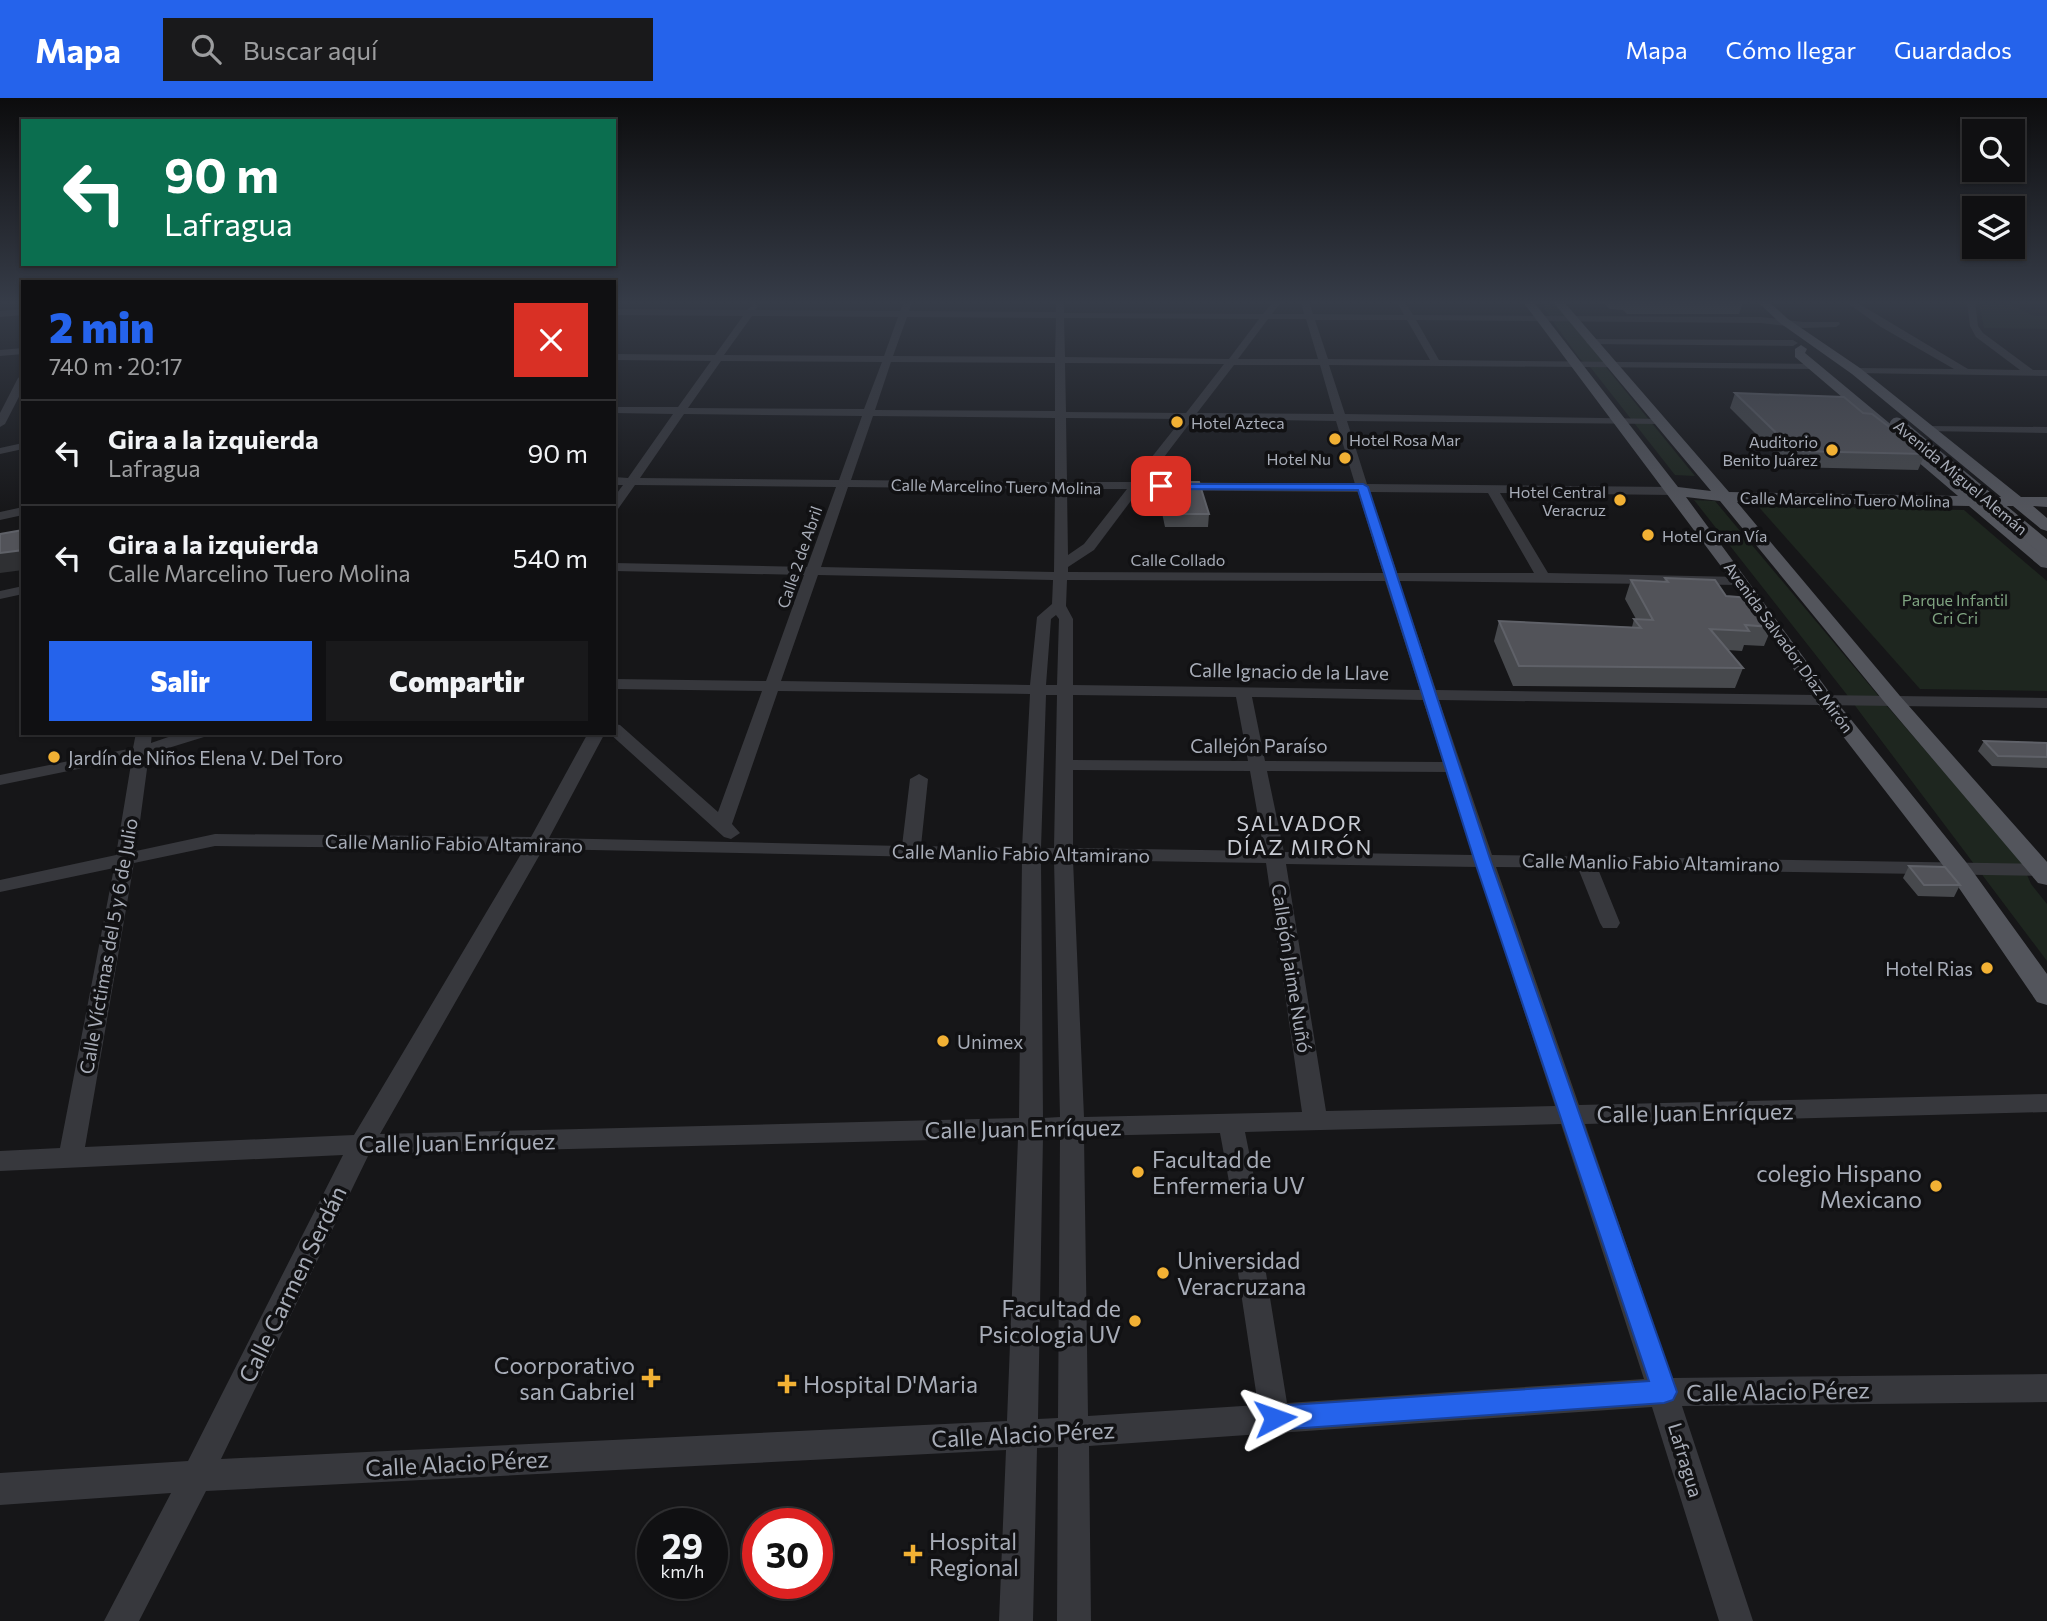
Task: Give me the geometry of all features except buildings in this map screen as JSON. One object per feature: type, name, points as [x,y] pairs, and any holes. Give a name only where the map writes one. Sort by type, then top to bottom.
[{"type":"main road","name":"Avenida Salvador Díaz Mirón","points":[[1585,373],[1741,581],[1825,700],[1958,867],[2047,995]]},
{"type":"main road","points":[[1620,373],[1893,700],[2045,872]]},
{"type":"main road","points":[[1822,373],[2047,563]]},
{"type":"main road","name":"Avenida Miguel Alemán","points":[[1833,373],[2047,538]]},
{"type":"main road","name":"Avenida Miguel Alemán","points":[[1844,373],[2047,549]]},
{"type":"main road","points":[[1859,373],[2047,527]]},
{"type":"main road","points":[[1592,382],[1628,383]]},
{"type":"main road","points":[[1934,466],[1968,471],[1974,467]]},
{"type":"main road","name":"Calle Marcelino Tuero Molina","points":[[1970,496],[2003,490],[2047,491]]},
{"type":"main road","name":"Calle Marcelino Tuero Molina","points":[[1673,491],[1970,496],[2017,502],[2047,502]]},
{"type":"main road","points":[[2006,527],[2018,524],[2047,527]]},
{"type":"street","points":[[616,503],[708,373]]},
{"type":"street","name":"Calle 2 de Abril","points":[[723,824],[882,373]]},
{"type":"street","points":[[1061,373],[1059,606],[1066,619],[1063,853],[1072,1127],[1074,1621]]},
{"type":"street","points":[[1061,571],[1088,547],[1223,373]]},
{"type":"street","name":"Lafragua","points":[[1327,373],[1482,859],[1664,1392],[1736,1621]]},
{"type":"street","points":[[2032,373],[2047,384]]},
{"type":"street","points":[[0,399],[18,396]]},
{"type":"street","points":[[0,424],[18,396]]},
{"type":"street","points":[[616,410],[1660,421]]},
{"type":"street","points":[[1928,429],[2047,430]]},
{"type":"street","points":[[0,451],[21,446]]},
{"type":"street","name":"Calle Marcelino Tuero Molina","points":[[616,481],[1673,491]]},
{"type":"street","points":[[1492,489],[1544,577]]},
{"type":"street","points":[[0,516],[21,512]]},
{"type":"street","name":"Calle Collado","points":[[616,567],[813,572],[1061,571],[1741,581]]},
{"type":"street","points":[[0,595],[21,590]]},
{"type":"street","points":[[1016,1621],[1031,1128],[1031,853],[1037,690],[1044,617],[1059,606]]},
{"type":"street","name":"Calle Ignacio de la Llave","points":[[616,684],[1429,693],[2045,705]]},
{"type":"street","name":"Callejón Jaime Nuñó","points":[[1243,692],[1275,857],[1316,1122]]},
{"type":"street","points":[[616,731],[748,849]]},
{"type":"street","points":[[0,780],[143,742],[186,735]]},
{"type":"street","name":"Calle Carmen Serdán","points":[[121,1621],[197,1476],[361,1144],[537,843],[596,735]]},
{"type":"street","name":"Calle Víctimas del 5 y 6 de Julio","points":[[71,1158],[125,860],[143,742]]},
{"type":"street","name":"Callejón Paraíso","points":[[1065,765],[1454,767]]},
{"type":"street","points":[[911,851],[919,779]]},
{"type":"street","name":"Calle Manlio Fabio Altamirano","points":[[0,886],[215,840],[1958,867],[2045,872]]},
{"type":"street","points":[[1585,861],[1609,923]]},
{"type":"street","name":"Calle Juan Enríquez","points":[[0,1161],[361,1144],[2047,1103]]},
{"type":"street","points":[[1231,1124],[1243,1187]]},
{"type":"street","points":[[1252,1273],[1275,1418]]},
{"type":"street","name":"Calle Alacio Pérez","points":[[0,1489],[197,1476],[1072,1432],[1664,1392],[2047,1388]]},
{"type":"green space","points":[[1595,373],[1611,373],[1695,476],[1675,475]]},
{"type":"green space","points":[[1694,500],[1715,501],[2021,861],[2031,884],[2047,904],[2047,961],[1844,691]]},
{"type":"green space","name":"Parque Infantil Cri Cri","points":[[1757,505],[1964,510],[2047,581],[2047,691],[1920,689]]},
{"type":"place","name":"Hotel Azteca","points":[[1177,422]]},
{"type":"place","name":"Hotel Rosa Mar","points":[[1335,439]]},
{"type":"place","name":"Auditorio Benito Juárez","points":[[1832,450]]},
{"type":"place","name":"Hotel Nu","points":[[1345,458]]},
{"type":"place","name":"Hotel Central Veracruz","points":[[1620,500]]},
{"type":"place","name":"Hotel Gran Vía","points":[[1648,535]]},
{"type":"place","name":"Jardín de Niños Elena V. Del Toro","points":[[54,757]]},
{"type":"place","name":"Hotel Rias","points":[[1987,968]]},
{"type":"place","name":"Unimex","points":[[943,1041]]},
{"type":"place","name":"Facultad de Enfermeria UV","points":[[1138,1172]]},
{"type":"place","name":"colegio Hispano Mexicano","points":[[1936,1186]]},
{"type":"place","name":"Universidad Veracruzana","points":[[1163,1273]]},
{"type":"place","name":"Facultad de Psicologia UV","points":[[1135,1321]]},
{"type":"place","name":"Coorporativo san Gabriel","points":[[651,1378]]},
{"type":"place","name":"Hospital D'Maria","points":[[787,1384]]},
{"type":"place","name":"Hospital Regional","points":[[913,1554]]},
{"type":"district","name":"SALVADOR DÍAZ MIRÓN","points":[[1300,834]]},
{"type":"route","points":[[1161,486],[1363,487],[1482,859],[1664,1392],[1275,1418]]}]
